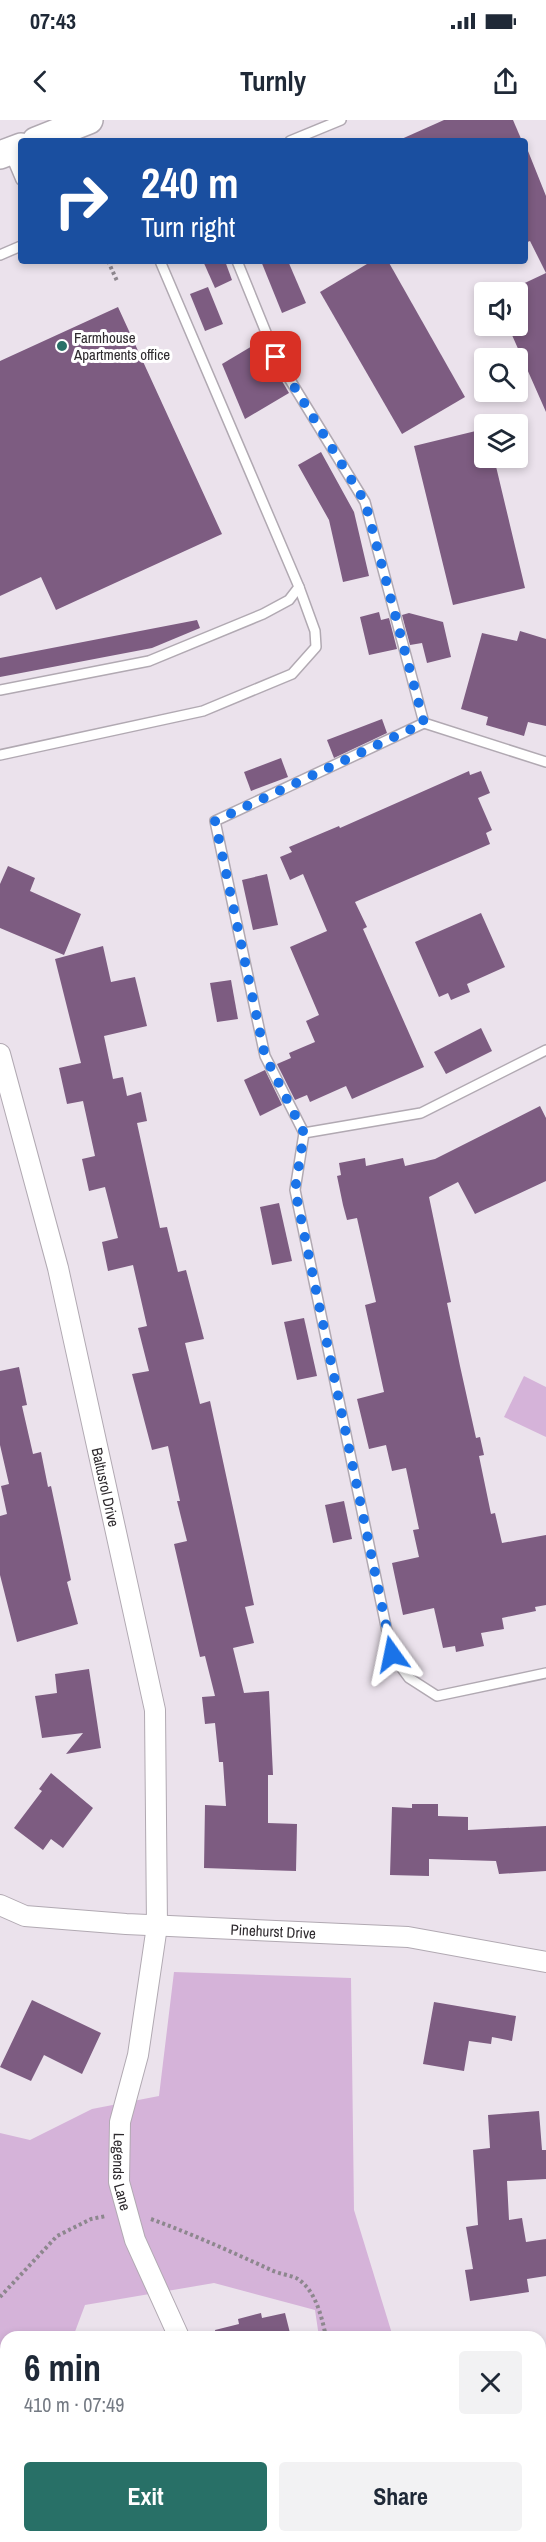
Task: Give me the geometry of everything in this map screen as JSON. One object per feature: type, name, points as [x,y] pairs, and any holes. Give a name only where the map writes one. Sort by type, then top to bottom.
[{"type":"main road","points":[[44,138],[89,120]]},
{"type":"street","name":"Baltusrol Drive","points":[[0,1054],[58,1268],[155,1710],[157,1926]]},
{"type":"street","name":"Pinehurst Drive","points":[[0,1905],[25,1916],[157,1926],[408,1938],[546,1962]]},
{"type":"street","name":"Legends Lane","points":[[157,1926],[138,2055],[120,2122],[119,2182],[135,2240],[176,2331]]},
{"type":"lane","points":[[297,138],[341,120]]},
{"type":"lane","points":[[10,151],[18,172]]},
{"type":"lane","points":[[0,255],[18,247]]},
{"type":"lane","points":[[0,755],[203,711],[292,674],[316,647],[315,631],[299,587],[161,264]]},
{"type":"lane","points":[[238,264],[276,357],[365,502],[424,723]]},
{"type":"lane","points":[[0,690],[149,661],[263,614],[289,600],[299,587]]},
{"type":"lane","points":[[546,762],[424,723],[215,821],[265,1056],[304,1133],[295,1190],[392,1654],[409,1678],[437,1696],[546,1673]]},
{"type":"lane","points":[[304,1133],[422,1113],[546,1050]]},
{"type":"path","points":[[109,264],[117,281]]},
{"type":"path","points":[[0,2297],[57,2236],[91,2219],[110,2215]]},
{"type":"path","points":[[142,2216],[298,2279],[312,2297],[321,2315],[325,2331]]},
{"type":"shaded area","points":[[524,1376],[546,1387],[546,1437],[504,1417]]},
{"type":"shaded area","points":[[174,1972],[351,1978],[354,2210],[391,2331],[318,2331],[315,2310],[214,2283],[85,2305],[75,2331],[0,2331],[0,2133],[30,2140],[92,2109],[159,2096]]},
{"type":"building","points":[[444,120],[513,120],[521,138],[404,138]]},
{"type":"building","points":[[528,151],[546,196],[546,273],[530,241],[528,242]]},
{"type":"building","points":[[204,264],[226,264],[232,280],[215,288]]},
{"type":"building","points":[[262,264],[289,264],[306,303],[282,313]]},
{"type":"building","points":[[367,264],[390,264],[465,397],[402,434],[320,292]]},
{"type":"building","points":[[546,273],[546,412],[528,371],[528,348],[518,348],[512,336],[528,336],[527,282]]},
{"type":"building","points":[[208,287],[223,324],[205,331],[190,294]]},
{"type":"building","points":[[118,307],[222,534],[56,610],[41,577],[0,596],[0,361]]},
{"type":"building","points":[[259,342],[289,393],[245,419],[222,364]]},
{"type":"building","points":[[474,431],[474,468],[496,468],[525,588],[453,605],[414,446]]},
{"type":"building","points":[[321,452],[354,512],[369,576],[343,582],[329,520],[298,465]]},
{"type":"building","points":[[379,612],[381,620],[389,618],[397,649],[369,655],[360,617]]},
{"type":"building","points":[[409,613],[443,622],[451,657],[427,663],[422,643],[410,645],[402,615]]},
{"type":"building","points":[[197,620],[200,628],[152,648],[0,677],[0,658]]},
{"type":"building","points":[[520,631],[546,639],[546,726],[528,722],[524,736],[486,725],[488,717],[461,709],[482,633],[517,641]]},
{"type":"building","points":[[382,719],[387,733],[334,758],[327,740]]},
{"type":"building","points":[[281,758],[288,777],[251,791],[244,772]]},
{"type":"building","points":[[469,771],[470,775],[481,771],[490,793],[478,798],[492,830],[486,833],[490,844],[355,902],[367,927],[363,929],[424,1067],[352,1099],[346,1086],[310,1102],[307,1095],[295,1100],[277,1064],[291,1058],[289,1053],[315,1042],[306,1021],[319,1015],[290,947],[327,931],[303,874],[290,880],[280,857],[292,852],[289,847],[339,826],[340,828]]},
{"type":"building","points":[[8,866],[35,878],[30,891],[81,914],[64,955],[0,928],[0,884]]},
{"type":"building","points":[[267,874],[278,925],[253,930],[242,880]]},
{"type":"building","points":[[481,913],[505,967],[467,984],[470,992],[451,1000],[448,993],[439,997],[415,942]]},
{"type":"building","points":[[103,946],[111,982],[135,977],[147,1026],[104,1036],[113,1079],[123,1077],[127,1096],[141,1092],[147,1121],[137,1123],[160,1228],[167,1227],[178,1272],[186,1270],[204,1339],[185,1343],[200,1404],[210,1401],[254,1605],[245,1607],[254,1643],[233,1648],[244,1693],[269,1691],[273,1775],[268,1775],[268,1823],[297,1824],[296,1871],[204,1868],[205,1805],[226,1806],[223,1762],[219,1762],[215,1723],[205,1724],[202,1697],[215,1696],[205,1656],[200,1657],[174,1544],[187,1541],[177,1501],[180,1501],[168,1446],[152,1450],[132,1374],[149,1371],[138,1328],[147,1326],[133,1265],[108,1271],[102,1242],[118,1238],[105,1187],[89,1191],[82,1159],[95,1156],[83,1101],[67,1104],[59,1068],[81,1063],[55,959]]},
{"type":"building","points":[[231,980],[238,1019],[217,1022],[210,983]]},
{"type":"building","points":[[481,1028],[492,1051],[446,1074],[434,1052]]},
{"type":"building","points":[[265,1070],[282,1105],[260,1116],[244,1080]]},
{"type":"building","points":[[540,1106],[546,1118],[546,1181],[475,1214],[458,1182],[429,1197],[451,1302],[447,1303],[460,1366],[476,1438],[480,1437],[484,1455],[479,1456],[491,1514],[495,1513],[502,1543],[546,1535],[546,1605],[535,1607],[536,1611],[502,1618],[504,1629],[481,1633],[484,1646],[456,1652],[455,1646],[443,1648],[434,1608],[403,1615],[392,1563],[419,1557],[413,1530],[419,1529],[406,1468],[392,1471],[386,1445],[369,1449],[357,1399],[384,1392],[365,1305],[376,1302],[357,1218],[347,1220],[343,1205],[337,1176],[341,1175],[339,1163],[365,1158],[366,1166],[403,1158],[405,1166],[435,1159]]},
{"type":"building","points":[[279,1203],[292,1261],[272,1265],[260,1207]]},
{"type":"building","points":[[304,1318],[317,1376],[297,1380],[284,1322]]},
{"type":"building","points":[[19,1367],[27,1405],[22,1406],[33,1454],[41,1452],[48,1487],[51,1486],[71,1580],[67,1582],[78,1624],[17,1642],[0,1575],[0,1516],[7,1514],[1,1486],[9,1484],[0,1445],[0,1371]]},
{"type":"building","points":[[344,1501],[352,1539],[333,1543],[325,1505]]},
{"type":"building","points":[[89,1669],[101,1748],[66,1754],[83,1733],[42,1738],[35,1696],[57,1693],[55,1674]]},
{"type":"building","points":[[51,1773],[93,1808],[63,1848],[51,1839],[43,1850],[14,1828],[42,1791],[39,1789]]},
{"type":"building","points":[[412,1804],[438,1804],[438,1816],[468,1817],[468,1830],[546,1826],[546,1871],[499,1874],[496,1861],[429,1859],[429,1876],[390,1875],[392,1807],[412,1808]]},
{"type":"building","points":[[32,2000],[101,2033],[82,2074],[44,2055],[31,2081],[0,2067]]},
{"type":"building","points":[[434,2002],[516,2016],[512,2041],[492,2037],[491,2044],[469,2041],[464,2071],[423,2064]]},
{"type":"building","points":[[539,2111],[542,2150],[546,2150],[546,2179],[507,2181],[509,2220],[522,2218],[526,2242],[546,2239],[546,2276],[527,2279],[529,2292],[470,2301],[465,2270],[473,2269],[466,2227],[478,2225],[473,2150],[490,2148],[488,2115]]},
{"type":"building","points":[[261,2313],[262,2318],[285,2313],[290,2331],[215,2331],[239,2324],[238,2319]]},
{"type":"place","name":"Farmhouse Apartments office","points":[[62,346]]},
{"type":"route","points":[[276,357],[365,502],[424,723],[215,821],[265,1056],[304,1133],[295,1190],[392,1654]]}]
